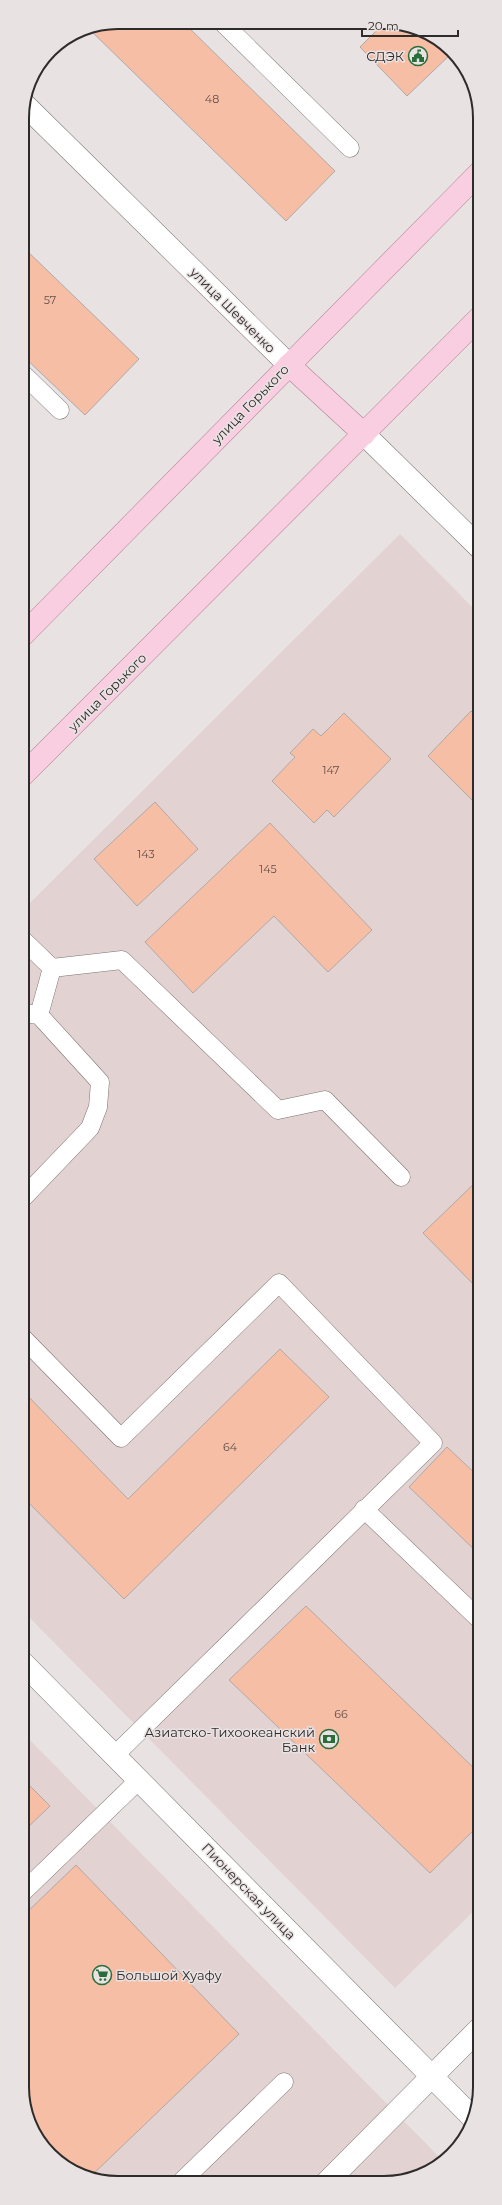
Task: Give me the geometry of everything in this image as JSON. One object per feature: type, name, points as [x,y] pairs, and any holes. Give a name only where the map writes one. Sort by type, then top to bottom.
[{"type":"main road","name":"улица Горького","points":[[29,629],[473,179]]},
{"type":"main road","name":"улица Горького","points":[[29,769],[473,324]]},
{"type":"main road","name":"улица Шевченко","points":[[289,365],[364,434]]},
{"type":"street","name":"улица Шевченко","points":[[29,109],[289,365]]},
{"type":"street","name":"улица Шевченко","points":[[364,434],[473,542]]},
{"type":"street","name":"Пионерская улица","points":[[29,1669],[140,1779],[469,2114]]},
{"type":"street","points":[[333,2176],[473,2035]]},
{"type":"lane","points":[[229,29],[350,148]]},
{"type":"lane","points":[[29,380],[60,410]]},
{"type":"lane","points":[[29,946],[52,968]]},
{"type":"lane","points":[[52,968],[122,960],[278,1110],[325,1100],[401,1177]]},
{"type":"lane","points":[[29,1191],[90,1128],[98,1106],[100,1082],[31,1014],[52,968]]},
{"type":"lane","points":[[29,1344],[122,1438],[279,1282],[433,1442],[115,1755]]},
{"type":"lane","points":[[364,1509],[473,1613]]},
{"type":"lane","points":[[29,1886],[140,1779]]},
{"type":"lane","points":[[187,2176],[284,2082]]},
{"type":"shaded area","points":[[400,534],[473,608],[473,1912],[395,1988],[29,1617],[29,904]]},
{"type":"shaded area","points":[[29,1739],[439,2157],[413,2171],[384,2176],[112,2176],[89,2171],[73,2164],[51,2146],[44,2137],[34,2116],[29,2087]]},
{"type":"building","points":[[118,29],[190,29],[335,171],[286,221],[93,33]]},
{"type":"building","points":[[378,29],[396,30],[407,32],[429,41],[448,56],[407,96],[360,47]]},
{"type":"building","points":[[29,253],[139,359],[85,415],[29,362]]},
{"type":"building","points":[[471,711],[473,713],[473,801],[428,756]]},
{"type":"building","points":[[344,713],[391,759],[334,817],[327,810],[314,823],[272,781],[295,757],[290,753],[313,729],[321,736]]},
{"type":"building","points":[[155,802],[198,849],[137,906],[94,859]]},
{"type":"building","points":[[270,823],[372,930],[328,972],[274,916],[193,993],[145,942]]},
{"type":"building","points":[[473,1185],[473,1284],[423,1233]]},
{"type":"building","points":[[280,1349],[329,1397],[124,1599],[29,1503],[29,1397],[128,1499]]},
{"type":"building","points":[[447,1447],[473,1471],[473,1548],[409,1487]]},
{"type":"building","points":[[306,1606],[473,1767],[473,1831],[430,1873],[229,1680]]},
{"type":"building","points":[[29,1785],[50,1806],[29,1826]]},
{"type":"building","name":"Большой Хуафу","points":[[76,1865],[239,2034],[95,2173],[73,2164],[59,2154],[44,2137],[32,2110],[29,2087],[29,1910]]},
{"type":"place","name":"СДЭК","points":[[418,56]]},
{"type":"place","name":"Азиатско-Тихоокеанский Банк","points":[[329,1739]]},
{"type":"place","name":"Большой Хуафу","points":[[102,1975]]}]
